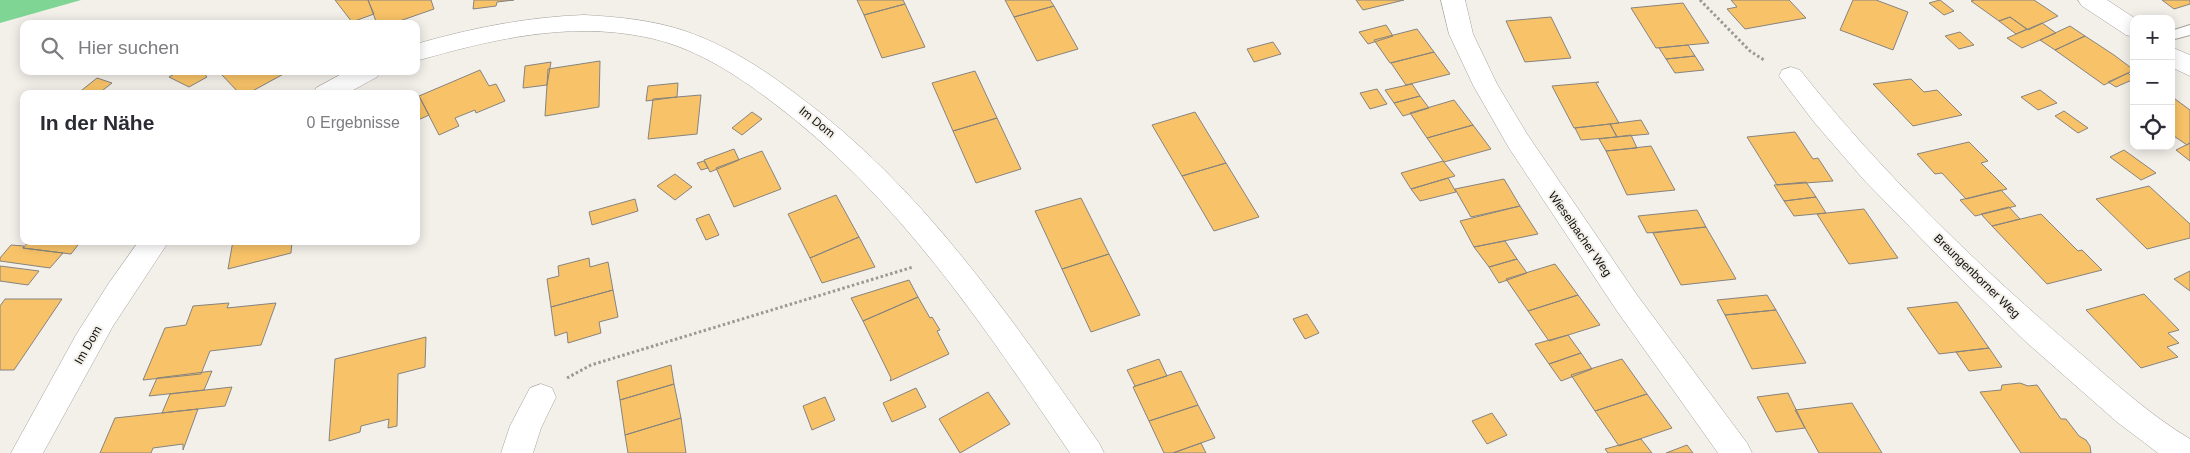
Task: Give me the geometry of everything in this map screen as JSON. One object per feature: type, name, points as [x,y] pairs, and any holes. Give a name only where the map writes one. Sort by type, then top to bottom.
[{"type":"street","name":"Wieselbacher Weg","points":[[1454,0],[1461,34],[1485,85],[1518,141],[1627,303],[1736,453]]},
{"type":"street","points":[[2090,0],[2130,26]]},
{"type":"street","name":"Im Dom","points":[[420,52],[488,33],[545,25],[591,23],[643,28],[686,40],[729,59],[817,121],[897,197],[947,256],[1088,453]]},
{"type":"street","points":[[2175,57],[2190,67]]},
{"type":"street","points":[[332,90],[361,75]]},
{"type":"street","name":"Breungenborner Weg","points":[[1791,76],[1821,116],[1865,165],[1967,268],[2040,338],[2117,403],[2185,453]]},
{"type":"street","name":"Im Dom","points":[[27,453],[104,316],[152,245]]},
{"type":"street","points":[[517,453],[526,426],[541,398]]},
{"type":"lane","points":[[2175,35],[2190,30]]},
{"type":"path","points":[[1700,0],[1750,51],[1791,76]]},
{"type":"path","points":[[541,398],[569,377],[591,365],[947,256]]},
{"type":"green space","points":[[0,0],[81,0],[0,23]]},
{"type":"building","points":[[335,0],[368,0],[374,14],[358,20],[350,20]]},
{"type":"building","points":[[368,0],[431,0],[434,9],[402,20],[376,20]]},
{"type":"building","points":[[474,0],[514,0],[497,2],[496,6],[473,9]]},
{"type":"building","points":[[857,0],[903,0],[905,4],[864,15]]},
{"type":"building","points":[[1005,0],[1050,0],[1054,6],[1014,17]]},
{"type":"building","points":[[1356,0],[1404,0],[1363,10]]},
{"type":"building","points":[[1731,0],[1789,0],[1806,18],[1745,29],[1727,9],[1737,7]]},
{"type":"building","points":[[1853,0],[1876,0],[1908,12],[1893,50],[1840,30]]},
{"type":"building","points":[[1940,0],[1954,11],[1944,15],[1929,3]]},
{"type":"building","points":[[2034,0],[2058,16],[2028,30],[2010,17],[1999,21],[1971,1]]},
{"type":"building","points":[[2162,0],[2190,0],[2190,4],[2174,9]]},
{"type":"building","points":[[1683,3],[1709,43],[1656,48],[1631,8]]},
{"type":"building","points":[[905,4],[925,47],[882,58],[864,15]]},
{"type":"building","points":[[1054,6],[1078,49],[1037,61],[1014,17]]},
{"type":"building","points":[[1551,17],[1571,58],[1525,62],[1506,21]]},
{"type":"building","points":[[2010,17],[2027,29],[2016,34],[1999,21]]},
{"type":"building","points":[[2042,23],[2056,33],[2022,48],[2007,38]]},
{"type":"building","points":[[1386,25],[1393,36],[1368,44],[1359,32]]},
{"type":"building","points":[[2070,26],[2085,36],[2055,50],[2040,40]]},
{"type":"building","points":[[1417,29],[1434,52],[1390,63],[1374,40]]},
{"type":"building","points":[[1960,32],[1974,45],[1959,49],[1945,36]]},
{"type":"building","points":[[2085,36],[2130,67],[2130,72],[2104,85],[2055,50]]},
{"type":"building","points":[[1273,42],[1281,54],[1254,62],[1247,49]]},
{"type":"building","points":[[1688,45],[1695,56],[1666,59],[1659,48]]},
{"type":"building","points":[[1434,52],[1450,74],[1406,85],[1391,63]]},
{"type":"building","points":[[1695,56],[1704,70],[1675,73],[1666,59]]},
{"type":"building","points":[[600,61],[599,107],[545,116],[548,69]]},
{"type":"building","points":[[551,62],[547,85],[523,88],[525,66]]},
{"type":"building","points":[[480,70],[489,86],[496,84],[505,101],[476,113],[475,110],[455,118],[459,126],[439,135],[420,96]]},
{"type":"building","points":[[975,71],[997,118],[953,131],[932,83]]},
{"type":"building","points":[[2128,73],[2130,75],[2130,81],[2116,87],[2108,82]]},
{"type":"building","points":[[173,75],[205,75],[207,77],[189,87],[169,77]]},
{"type":"building","points":[[222,75],[282,75],[254,90],[236,90]]},
{"type":"building","points":[[97,78],[112,83],[103,90],[82,90]]},
{"type":"building","points":[[1911,79],[1924,92],[1937,90],[1962,115],[1913,126],[1873,84]]},
{"type":"building","points":[[1599,82],[1596,83],[1619,123],[1574,128],[1552,86]]},
{"type":"building","points":[[678,83],[677,97],[646,101],[648,86]]},
{"type":"building","points":[[1412,84],[1420,96],[1394,103],[1385,90]]},
{"type":"building","points":[[1377,89],[1387,104],[1370,109],[1360,93]]},
{"type":"building","points":[[2040,90],[2057,103],[2038,110],[2021,97]]},
{"type":"building","points":[[701,95],[697,134],[648,139],[653,99]]},
{"type":"building","points":[[1420,96],[1429,108],[1403,116],[1394,103]]},
{"type":"building","points":[[420,98],[429,115],[420,119]]},
{"type":"building","points":[[2175,99],[2190,110],[2190,143],[2187,145],[2175,137]]},
{"type":"building","points":[[1454,100],[1473,125],[1427,138],[1410,113]]},
{"type":"building","points":[[2064,111],[2088,128],[2078,133],[2055,116]]},
{"type":"building","points":[[752,112],[762,119],[742,135],[732,128]]},
{"type":"building","points":[[1195,112],[1226,163],[1182,176],[1152,125]]},
{"type":"building","points":[[997,118],[1021,169],[976,183],[953,131]]},
{"type":"building","points":[[1641,120],[1649,134],[1617,137],[1610,124]]},
{"type":"building","points":[[1610,124],[1617,137],[1581,140],[1575,128]]},
{"type":"building","points":[[1473,125],[1491,149],[1444,162],[1427,138]]},
{"type":"building","points":[[1795,132],[1813,159],[1818,158],[1833,181],[1777,185],[1747,137]]},
{"type":"building","points":[[1631,135],[1637,148],[1606,151],[1599,139]]},
{"type":"building","points":[[1969,142],[1988,161],[1981,163],[2007,189],[1966,199],[1942,173],[1935,174],[1917,154]]},
{"type":"building","points":[[2190,143],[2190,161],[2176,150]]},
{"type":"building","points":[[1651,146],[1675,190],[1627,195],[1606,151]]},
{"type":"building","points":[[734,149],[739,160],[710,172],[704,160]]},
{"type":"building","points":[[2124,150],[2156,173],[2141,180],[2110,157]]},
{"type":"building","points":[[762,151],[781,189],[734,207],[716,168]]},
{"type":"building","points":[[704,161],[708,168],[701,170],[697,163]]},
{"type":"building","points":[[1443,161],[1455,176],[1411,189],[1401,173]]},
{"type":"building","points":[[1226,163],[1259,217],[1214,231],[1182,176]]},
{"type":"building","points":[[675,174],[692,187],[675,200],[657,186]]},
{"type":"building","points":[[1448,178],[1456,192],[1420,201],[1411,189]]},
{"type":"building","points":[[1504,179],[1520,206],[1471,217],[1455,189]]},
{"type":"building","points":[[1806,182],[1816,197],[1784,201],[1774,185]]},
{"type":"building","points":[[2149,186],[2190,224],[2190,238],[2147,249],[2096,199]]},
{"type":"building","points":[[2001,190],[2016,206],[1975,216],[1960,200]]},
{"type":"building","points":[[836,195],[859,237],[810,258],[788,214]]},
{"type":"building","points":[[1816,197],[1826,213],[1794,216],[1784,201]]},
{"type":"building","points":[[1081,198],[1109,254],[1062,269],[1035,211]]},
{"type":"building","points":[[635,199],[638,211],[592,225],[589,212]]},
{"type":"building","points":[[1520,206],[1538,234],[1474,247],[1460,221]]},
{"type":"building","points":[[2009,207],[2020,219],[1992,226],[1981,214]]},
{"type":"building","points":[[1864,209],[1898,258],[1849,264],[1817,214]]},
{"type":"building","points":[[1697,210],[1706,227],[1647,233],[1638,216]]},
{"type":"building","points":[[709,214],[719,235],[706,240],[696,219]]},
{"type":"building","points":[[2041,214],[2078,251],[2082,250],[2102,270],[2047,284],[1992,226]]},
{"type":"building","points":[[1706,227],[1736,279],[1681,285],[1653,233]]},
{"type":"building","points":[[859,237],[875,267],[822,283],[810,258]]},
{"type":"building","points":[[1505,241],[1517,259],[1489,267],[1474,247]]},
{"type":"building","points":[[11,245],[63,253],[50,268],[0,261],[0,258]]},
{"type":"building","points":[[26,245],[78,245],[71,254],[23,248]]},
{"type":"building","points":[[232,245],[292,245],[291,253],[228,269]]},
{"type":"building","points":[[1109,254],[1140,315],[1091,332],[1062,269]]},
{"type":"building","points":[[589,258],[590,267],[608,262],[613,290],[551,307],[547,279],[559,276],[558,266]]},
{"type":"building","points":[[1517,259],[1527,273],[1499,283],[1489,267]]},
{"type":"building","points":[[1555,264],[1578,295],[1528,311],[1506,279]]},
{"type":"building","points":[[0,266],[39,271],[28,285],[0,281]]},
{"type":"building","points":[[2190,271],[2190,291],[2174,279]]},
{"type":"building","points":[[909,280],[918,297],[863,321],[851,298]]},
{"type":"building","points":[[613,290],[618,317],[599,322],[601,333],[568,343],[567,332],[555,336],[551,307]]},
{"type":"building","points":[[2144,294],[2179,330],[2168,333],[2179,343],[2167,347],[2178,357],[2141,368],[2086,310]]},
{"type":"building","points":[[1578,295],[1600,325],[1549,341],[1528,311]]},
{"type":"building","points":[[1767,295],[1776,310],[1725,315],[1717,300]]},
{"type":"building","points":[[918,297],[930,318],[932,317],[940,330],[937,331],[949,354],[890,381],[891,378],[863,321]]},
{"type":"building","points":[[5,299],[62,299],[14,370],[0,370],[0,306]]},
{"type":"building","points":[[1957,302],[1989,348],[1939,354],[1907,308]]},
{"type":"building","points":[[229,303],[227,308],[276,303],[261,345],[210,351],[201,374],[143,380],[165,328],[186,325],[193,306]]},
{"type":"building","points":[[1776,310],[1806,363],[1752,369],[1725,315]]},
{"type":"building","points":[[1307,314],[1319,333],[1305,339],[1293,319]]},
{"type":"building","points":[[1568,335],[1581,353],[1549,364],[1535,344]]},
{"type":"building","points":[[426,337],[425,367],[398,374],[397,426],[388,428],[389,419],[361,426],[360,432],[329,441],[335,359]]},
{"type":"building","points":[[1989,348],[2002,367],[1969,371],[1956,352]]},
{"type":"building","points":[[1581,353],[1592,369],[1561,381],[1549,364]]},
{"type":"building","points":[[1159,359],[1167,376],[1135,386],[1127,370]]},
{"type":"building","points":[[1622,359],[1647,394],[1595,411],[1571,375]]},
{"type":"building","points":[[671,365],[674,384],[620,400],[617,381]]},
{"type":"building","points":[[212,371],[204,390],[149,396],[157,378]]},
{"type":"building","points":[[1181,371],[1198,405],[1149,421],[1133,387]]},
{"type":"building","points":[[2020,383],[2028,386],[2037,385],[2061,419],[2066,419],[2079,436],[2086,440],[2090,446],[2091,453],[2021,453],[1980,392],[2001,390],[2002,385]]},
{"type":"building","points":[[674,384],[681,418],[625,435],[620,400]]},
{"type":"building","points":[[232,387],[225,406],[162,413],[170,394]]},
{"type":"building","points":[[916,388],[926,407],[892,422],[883,403]]},
{"type":"building","points":[[988,392],[1010,424],[960,453],[939,419]]},
{"type":"building","points":[[1788,393],[1805,428],[1776,432],[1757,397]]},
{"type":"building","points":[[1647,394],[1672,428],[1619,446],[1595,411]]},
{"type":"building","points":[[825,397],[835,420],[812,430],[803,406]]},
{"type":"building","points":[[1852,403],[1882,453],[1819,453],[1795,410]]},
{"type":"building","points":[[1198,405],[1215,438],[1173,453],[1164,453],[1149,421]]},
{"type":"building","points":[[198,409],[183,450],[183,444],[153,448],[151,453],[100,453],[115,418]]},
{"type":"building","points":[[1492,413],[1507,435],[1487,444],[1472,421]]},
{"type":"building","points":[[681,418],[686,453],[628,453],[625,435]]},
{"type":"building","points":[[1641,439],[1652,453],[1608,453],[1605,449]]},
{"type":"building","points":[[1201,443],[1206,453],[1173,453]]},
{"type":"building","points":[[1687,445],[1693,453],[1666,453]]}]
